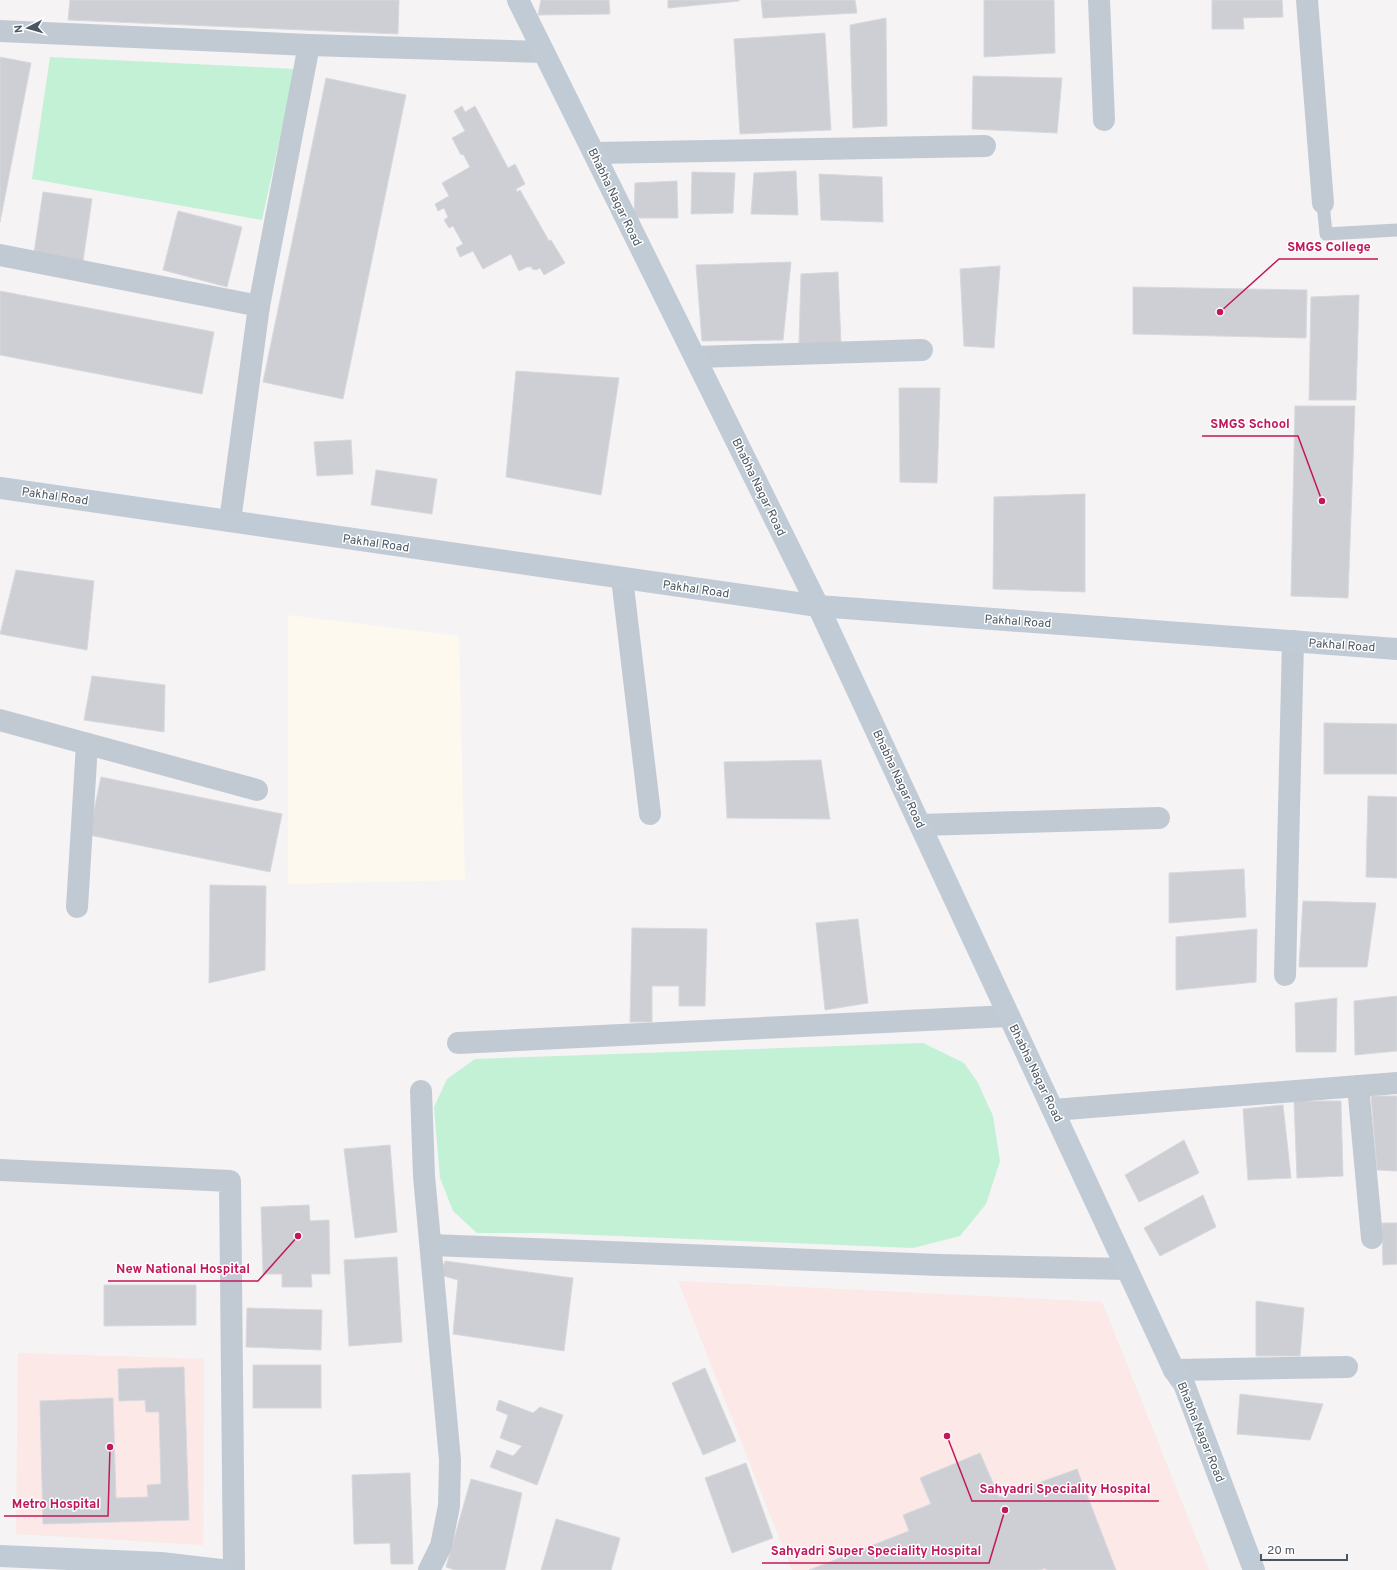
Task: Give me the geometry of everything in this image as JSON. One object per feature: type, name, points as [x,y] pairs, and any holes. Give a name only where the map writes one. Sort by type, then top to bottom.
[{"type":"main road","name":"Bhabha Nagar Road","points":[[518,0],[818,606],[1174,1370],[1184,1384],[1254,1570]]},
{"type":"main road","name":"Pakhal Road","points":[[0,488],[818,606],[1397,649]]},
{"type":"main road","points":[[0,1556],[161,1563],[221,1570]]},
{"type":"street","points":[[1099,0],[1104,120]]},
{"type":"street","points":[[1307,0],[1323,203]]},
{"type":"street","points":[[0,31],[309,45],[543,52]]},
{"type":"street","points":[[230,522],[260,306],[309,45]]},
{"type":"street","points":[[594,153],[985,146]]},
{"type":"street","points":[[0,255],[260,306]]},
{"type":"street","points":[[695,357],[922,350]]},
{"type":"street","points":[[622,578],[650,814]]},
{"type":"street","points":[[1285,975],[1293,641]]},
{"type":"street","points":[[0,720],[257,790]]},
{"type":"street","points":[[77,907],[86,744]]},
{"type":"street","points":[[920,825],[1159,818]]},
{"type":"street","points":[[458,1043],[1008,1016]]},
{"type":"street","points":[[1053,1110],[1397,1083]]},
{"type":"street","points":[[1358,1086],[1372,1238]]},
{"type":"street","points":[[421,1091],[424,1176],[450,1460],[449,1506],[441,1546],[428,1570]]},
{"type":"street","points":[[0,1170],[230,1181],[234,1570]]},
{"type":"street","points":[[431,1245],[939,1264],[1127,1269]]},
{"type":"street","points":[[1174,1370],[1347,1367]]},
{"type":"lane","points":[[1323,203],[1326,234],[1397,230]]},
{"type":"shaded area","points":[[288,615],[459,636],[465,880],[288,884]]},
{"type":"shaded area","points":[[678,1281],[1102,1302],[1209,1570],[792,1570]]},
{"type":"shaded area","points":[[18,1353],[204,1359],[203,1545],[16,1534]]},
{"type":"green space","points":[[50,57],[295,69],[262,220],[32,179]]},
{"type":"green space","points":[[923,1043],[964,1063],[978,1083],[993,1116],[1000,1161],[986,1204],[960,1236],[913,1248],[544,1233],[477,1233],[453,1211],[440,1178],[434,1107],[447,1079],[475,1059]]},
{"type":"building","points":[[70,0],[399,0],[398,34],[68,20]]},
{"type":"building","points":[[541,0],[609,0],[610,14],[538,15]]},
{"type":"building","points":[[668,0],[739,0],[739,1],[668,8]]},
{"type":"building","points":[[761,0],[855,0],[857,13],[763,18]]},
{"type":"building","points":[[984,0],[1054,0],[1055,53],[984,57]]},
{"type":"building","points":[[1212,0],[1282,0],[1283,17],[1243,18],[1244,29],[1212,29]]},
{"type":"building","points":[[886,18],[887,126],[853,128],[850,25]]},
{"type":"building","points":[[825,33],[831,130],[740,134],[734,39]]},
{"type":"building","points":[[0,57],[31,63],[0,222]]},
{"type":"building","points":[[973,76],[1062,78],[1057,133],[972,129]]},
{"type":"building","points":[[326,78],[406,95],[343,399],[263,382]]},
{"type":"building","points":[[462,106],[465,112],[475,106],[508,168],[515,164],[525,184],[516,189],[517,192],[520,190],[549,241],[551,240],[565,263],[544,275],[540,268],[536,270],[532,269],[532,267],[527,267],[519,271],[511,254],[483,269],[473,251],[460,257],[456,248],[463,244],[453,226],[449,228],[444,220],[448,217],[444,208],[438,211],[435,204],[449,196],[442,183],[470,167],[463,154],[461,155],[452,138],[465,131],[454,111]]},
{"type":"building","points":[[796,171],[798,215],[751,214],[754,173]]},
{"type":"building","points":[[692,172],[735,173],[733,213],[691,214]]},
{"type":"building","points":[[819,174],[882,177],[883,222],[821,220]]},
{"type":"building","points":[[677,181],[678,218],[634,218],[635,183]]},
{"type":"building","points":[[43,192],[92,199],[83,261],[34,253]]},
{"type":"building","points":[[178,211],[242,227],[227,287],[163,270]]},
{"type":"building","points":[[791,262],[783,340],[702,341],[696,265]]},
{"type":"building","points":[[1000,266],[994,348],[964,346],[960,269]]},
{"type":"building","points":[[838,272],[841,344],[799,344],[801,274]]},
{"type":"building","points":[[1133,287],[1307,290],[1306,338],[1133,334]]},
{"type":"building","points":[[0,291],[214,332],[202,394],[0,355]]},
{"type":"building","points":[[1359,295],[1356,400],[1309,400],[1311,297]]},
{"type":"building","points":[[516,371],[619,378],[601,495],[506,477]]},
{"type":"building","points":[[899,388],[940,388],[937,483],[900,482]]},
{"type":"building","points":[[1295,406],[1355,406],[1348,598],[1291,596]]},
{"type":"building","points":[[351,440],[353,474],[317,476],[314,442]]},
{"type":"building","points":[[376,470],[437,479],[432,514],[371,505]]},
{"type":"building","points":[[1085,494],[1085,592],[993,589],[994,497]]},
{"type":"building","points":[[16,570],[94,581],[87,650],[0,634]]},
{"type":"building","points":[[92,676],[165,685],[164,732],[84,720]]},
{"type":"building","points":[[1324,723],[1397,724],[1397,774],[1324,774]]},
{"type":"building","points":[[821,760],[830,819],[727,818],[724,762]]},
{"type":"building","points":[[101,777],[282,814],[270,872],[89,835]]},
{"type":"building","points":[[1368,796],[1397,797],[1397,878],[1366,877]]},
{"type":"building","points":[[1244,869],[1246,917],[1169,923],[1169,873]]},
{"type":"building","points":[[210,885],[266,886],[265,970],[209,983]]},
{"type":"building","points":[[1303,901],[1376,903],[1367,967],[1299,967]]},
{"type":"building","points":[[858,919],[868,1003],[825,1010],[816,923]]},
{"type":"building","points":[[632,928],[707,929],[705,1006],[679,1006],[679,986],[652,986],[652,1022],[630,1022]]},
{"type":"building","points":[[1257,929],[1256,982],[1176,990],[1176,937]]},
{"type":"building","points":[[1397,996],[1397,1051],[1355,1055],[1354,1001]]},
{"type":"building","points":[[1337,998],[1336,1052],[1296,1052],[1295,1003]]},
{"type":"building","points":[[1371,1096],[1397,1096],[1397,1171],[1377,1170]]},
{"type":"building","points":[[1294,1101],[1341,1101],[1343,1176],[1297,1178]]},
{"type":"building","points":[[1283,1105],[1291,1178],[1248,1180],[1243,1109]]},
{"type":"building","points":[[1184,1140],[1199,1173],[1139,1202],[1125,1175]]},
{"type":"building","points":[[390,1145],[397,1232],[355,1238],[344,1149]]},
{"type":"building","points":[[1203,1195],[1216,1227],[1160,1256],[1144,1228]]},
{"type":"building","points":[[309,1205],[310,1221],[329,1220],[330,1274],[311,1274],[312,1287],[282,1287],[282,1274],[263,1274],[261,1207]]},
{"type":"building","points":[[1382,1223],[1397,1223],[1397,1264],[1383,1265]]},
{"type":"building","points":[[397,1257],[402,1342],[349,1346],[344,1260]]},
{"type":"building","points":[[445,1261],[573,1278],[564,1351],[453,1334],[458,1280],[440,1275]]},
{"type":"building","points":[[104,1285],[196,1285],[196,1325],[104,1326]]},
{"type":"building","points":[[1256,1301],[1304,1308],[1300,1356],[1256,1356]]},
{"type":"building","points":[[247,1308],[322,1310],[321,1350],[246,1347]]},
{"type":"building","points":[[253,1365],[321,1365],[321,1408],[253,1408]]},
{"type":"building","points":[[184,1367],[189,1520],[43,1524],[40,1401],[113,1398],[116,1498],[148,1497],[147,1485],[161,1484],[159,1412],[146,1412],[145,1400],[119,1401],[118,1369]]},
{"type":"building","points":[[705,1368],[736,1441],[703,1455],[672,1383]]},
{"type":"building","points":[[1240,1394],[1323,1404],[1310,1440],[1237,1434]]},
{"type":"building","points":[[499,1400],[533,1413],[540,1407],[563,1415],[537,1485],[490,1467],[497,1450],[513,1456],[522,1446],[500,1438],[508,1415],[496,1410]]},
{"type":"building","points":[[980,1453],[999,1497],[1077,1469],[1116,1570],[1046,1570],[1046,1568],[1039,1570],[809,1570],[909,1531],[903,1515],[931,1504],[920,1478]]},
{"type":"building","points":[[746,1463],[773,1538],[732,1553],[705,1478]]},
{"type":"building","points":[[410,1473],[413,1564],[391,1564],[390,1543],[354,1544],[352,1475]]},
{"type":"building","points":[[471,1479],[522,1493],[505,1570],[455,1570],[446,1567]]},
{"type":"building","points":[[556,1519],[620,1538],[611,1570],[541,1570]]},
{"type":"place","name":"SMGS College","points":[[1220,312]]},
{"type":"place","name":"SMGS School","points":[[1322,501]]},
{"type":"place","name":"New National Hospital","points":[[298,1236]]},
{"type":"place","name":"Sahyadri Speciality Hospital","points":[[947,1436]]},
{"type":"place","name":"Metro Hospital","points":[[110,1447]]},
{"type":"place","name":"Sahyadri Super Speciality Hospital","points":[[1005,1510]]}]
